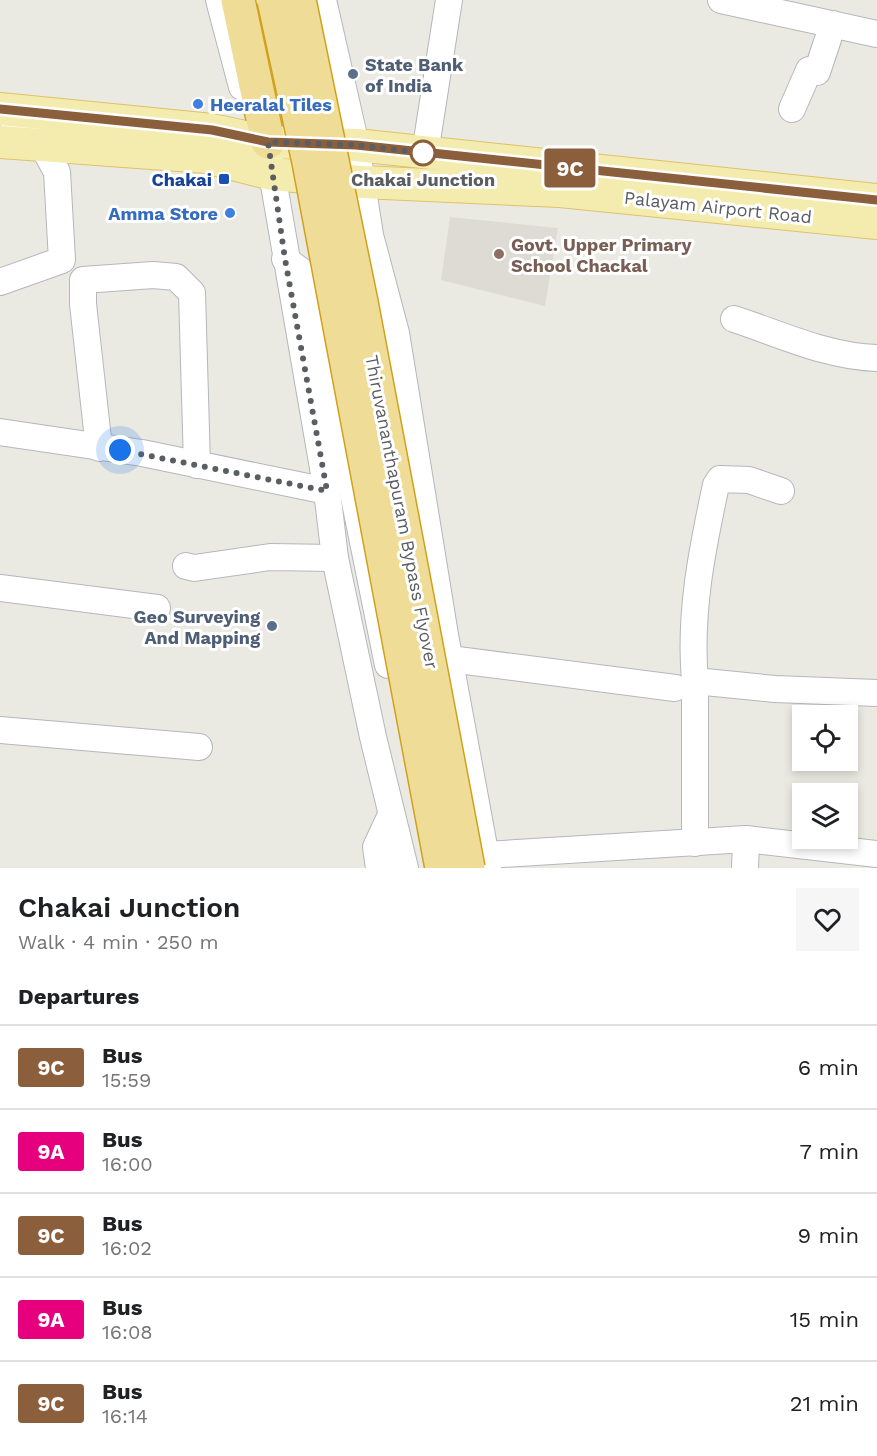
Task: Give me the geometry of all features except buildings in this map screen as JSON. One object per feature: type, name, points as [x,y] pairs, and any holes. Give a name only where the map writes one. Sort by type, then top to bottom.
[{"type":"highway","points":[[238,0],[268,142]]},
{"type":"highway","points":[[274,0],[333,155]]},
{"type":"highway","points":[[299,0],[333,155]]},
{"type":"highway","name":"Thiruvananthapuram Bypass Flyover","points":[[333,155],[481,864]]},
{"type":"highway","name":"Thiruvananthapuram Bypass Flyover","points":[[333,155],[442,868]]},
{"type":"main road","name":"Palayam Airport Road","points":[[0,108],[212,130],[333,155],[425,153],[877,200]]},
{"type":"main road","name":"Palayam Airport Road","points":[[0,142],[41,143],[206,157],[272,174],[362,182],[560,191],[877,223]]},
{"type":"street","points":[[219,0],[243,90],[258,101]]},
{"type":"street","points":[[323,0],[333,155],[362,182],[370,236],[396,333],[481,864],[746,839],[877,854]]},
{"type":"street","points":[[425,153],[449,0]]},
{"type":"street","points":[[721,0],[877,34]]},
{"type":"street","points":[[792,109],[809,70],[817,72],[833,24]]},
{"type":"street","points":[[0,108],[41,143],[57,172],[63,260],[66,271],[74,278],[83,280],[167,275],[176,277],[192,293],[196,465]]},
{"type":"street","points":[[268,142],[285,259],[327,491],[335,558],[391,815],[405,868]]},
{"type":"street","points":[[0,152],[41,143]]},
{"type":"street","points":[[285,259],[301,271],[314,300],[378,620],[424,822],[431,868]]},
{"type":"street","points":[[0,282],[63,260]]},
{"type":"street","points":[[83,280],[83,304],[99,448]]},
{"type":"street","points":[[734,319],[833,351],[856,357],[877,358]]},
{"type":"street","points":[[0,432],[142,453],[327,491]]},
{"type":"street","points":[[695,843],[685,684],[692,646],[699,563],[716,484],[720,479],[749,480],[781,491]]},
{"type":"street","points":[[186,566],[194,568],[270,557],[335,558]]},
{"type":"street","points":[[0,588],[157,608]]},
{"type":"street","points":[[450,659],[685,684],[877,693]]},
{"type":"street","points":[[0,730],[199,747]]},
{"type":"street","points":[[379,868],[375,847],[391,815]]},
{"type":"street","points":[[745,868],[746,839]]},
{"type":"shaded area","name":"Govt. Upper Primary School Chackal","points":[[450,217],[558,228],[545,306],[441,280]]},
{"type":"bus line","name":"9C","points":[[0,109],[212,130],[268,142],[356,145],[877,200]]},
{"type":"place","name":"State Bank of India","points":[[353,74]]},
{"type":"place","name":"Heeralal Tiles","points":[[198,104]]},
{"type":"place","name":"Chakai Junction","points":[[423,153]]},
{"type":"place","name":"Chakai","points":[[224,179]]},
{"type":"place","name":"Amma Store","points":[[230,213]]},
{"type":"place","name":"Govt. Upper Primary School Chackal","points":[[499,254]]},
{"type":"place","name":"Geo Surveying And Mapping","points":[[272,626]]},
{"type":"route","points":[[120,450],[327,491],[285,259],[268,142],[356,145],[425,153],[423,153]]}]
